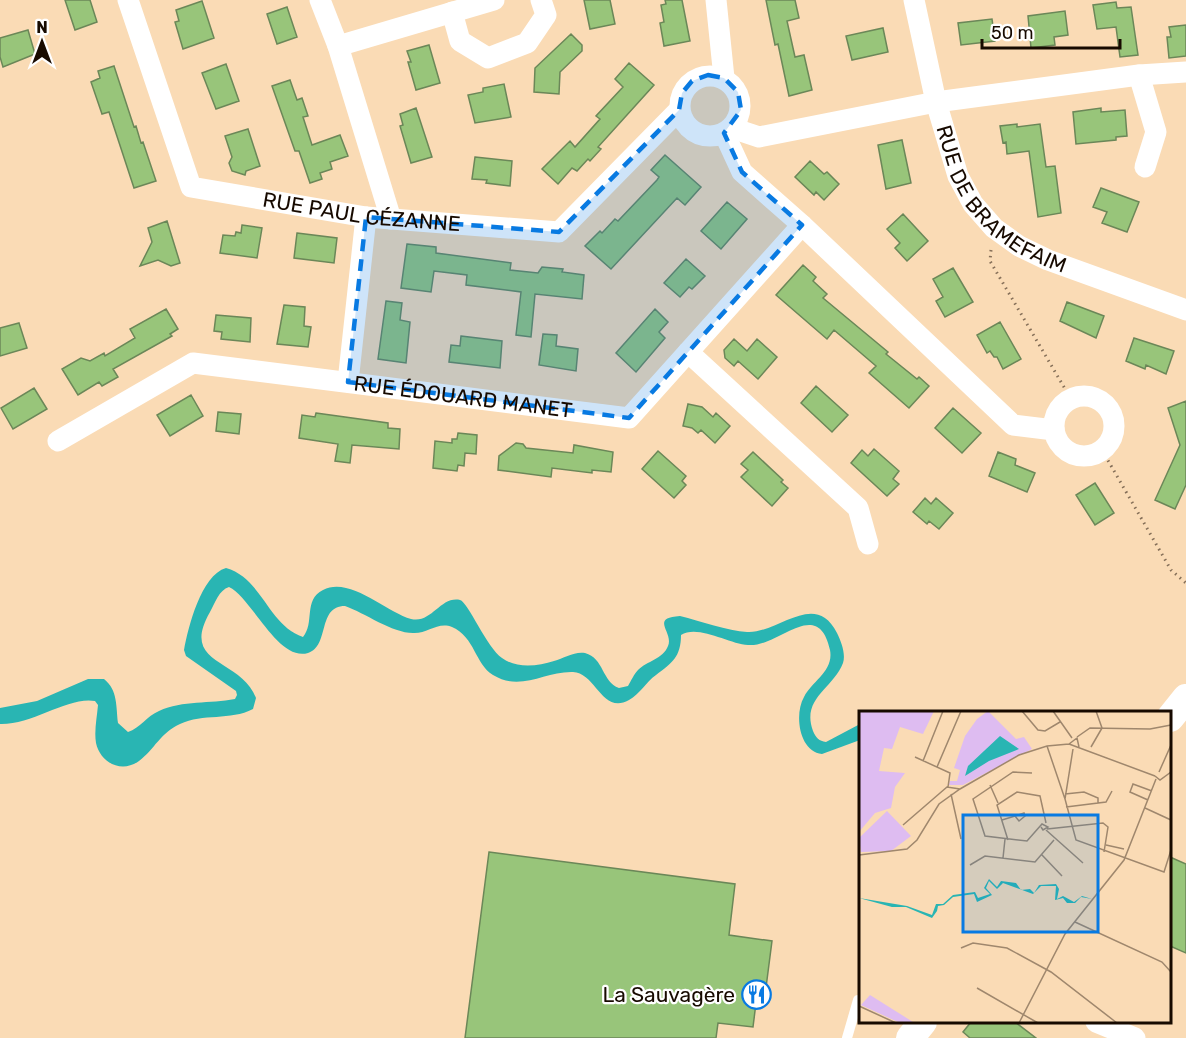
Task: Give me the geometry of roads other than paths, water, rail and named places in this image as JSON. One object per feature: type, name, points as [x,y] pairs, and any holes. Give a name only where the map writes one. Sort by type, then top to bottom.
[{"type":"street","name":"RUE PAUL CÉZANNE","points":[[128,0],[191,188],[366,218],[559,232],[679,110]]},
{"type":"street","points":[[320,0],[338,46],[391,219]]},
{"type":"street","points":[[338,46],[494,0]]},
{"type":"street","points":[[452,12],[460,41],[488,58],[527,43],[546,15],[541,0]]},
{"type":"street","points":[[716,0],[724,78]]},
{"type":"street","name":"RUE DE BRAMEFAIM","points":[[914,0],[936,102],[958,176],[973,204],[994,228],[1019,246],[1048,260],[1186,310]]},
{"type":"street","points":[[728,130],[741,110],[738,92],[724,78],[708,75],[692,81],[682,93],[679,110],[688,127],[705,136],[728,130],[759,137],[936,102],[1139,75],[1186,72]]},
{"type":"street","points":[[1139,75],[1156,132],[1145,167]]},
{"type":"street","points":[[728,130],[742,172],[802,225],[1013,425],[1054,430]]},
{"type":"street","points":[[348,382],[366,218]]},
{"type":"street","name":"RUE ÉDOUARD MANET","points":[[58,441],[193,363],[629,418],[802,225]]},
{"type":"street","points":[[688,352],[858,508],[868,544]]},
{"type":"street","points":[[1081,396],[1100,400],[1113,415],[1115,425],[1114,434],[1102,450],[1093,455],[1083,456],[1072,454],[1064,448],[1054,430],[1058,412],[1064,404],[1081,396]]},
{"type":"street","points":[[1171,717],[1186,698]]},
{"type":"street","points":[[910,1038],[922,1023]]},
{"type":"street","points":[[1098,1023],[1135,1038]]},
{"type":"lane","points":[[847,1038],[858,1000]]},
{"type":"water","points":[[226,568],[238,573],[257,591],[281,623],[303,637],[313,600],[323,590],[334,587],[356,591],[411,619],[425,618],[447,602],[460,600],[468,608],[496,653],[502,658],[514,664],[534,665],[585,653],[596,660],[609,681],[619,688],[628,686],[638,670],[666,650],[669,641],[664,623],[671,617],[680,616],[747,632],[759,631],[807,614],[818,615],[828,620],[837,633],[843,648],[844,659],[838,672],[820,694],[811,710],[810,720],[813,731],[818,739],[826,742],[859,725],[859,740],[822,754],[814,752],[804,740],[799,722],[801,704],[808,691],[826,670],[830,657],[824,634],[816,626],[807,625],[796,628],[760,644],[748,645],[705,633],[688,632],[681,635],[679,649],[671,663],[633,697],[620,703],[605,698],[588,679],[573,672],[523,681],[503,680],[487,670],[466,637],[452,627],[442,626],[418,633],[405,632],[345,606],[330,612],[315,649],[308,653],[297,653],[286,648],[276,639],[238,593],[229,587],[220,594],[210,612],[202,630],[202,643],[207,652],[248,685],[256,698],[253,709],[235,715],[198,719],[180,724],[162,736],[139,761],[125,766],[112,764],[98,750],[95,734],[98,705],[95,701],[74,703],[25,720],[0,724],[0,708],[37,701],[88,679],[104,679],[109,683],[115,699],[118,723],[128,732],[155,713],[168,708],[235,699],[236,691],[186,656],[184,650],[197,603],[209,581]]},
{"type":"place","name":"La Sauvagère","points":[[756,995]]}]
